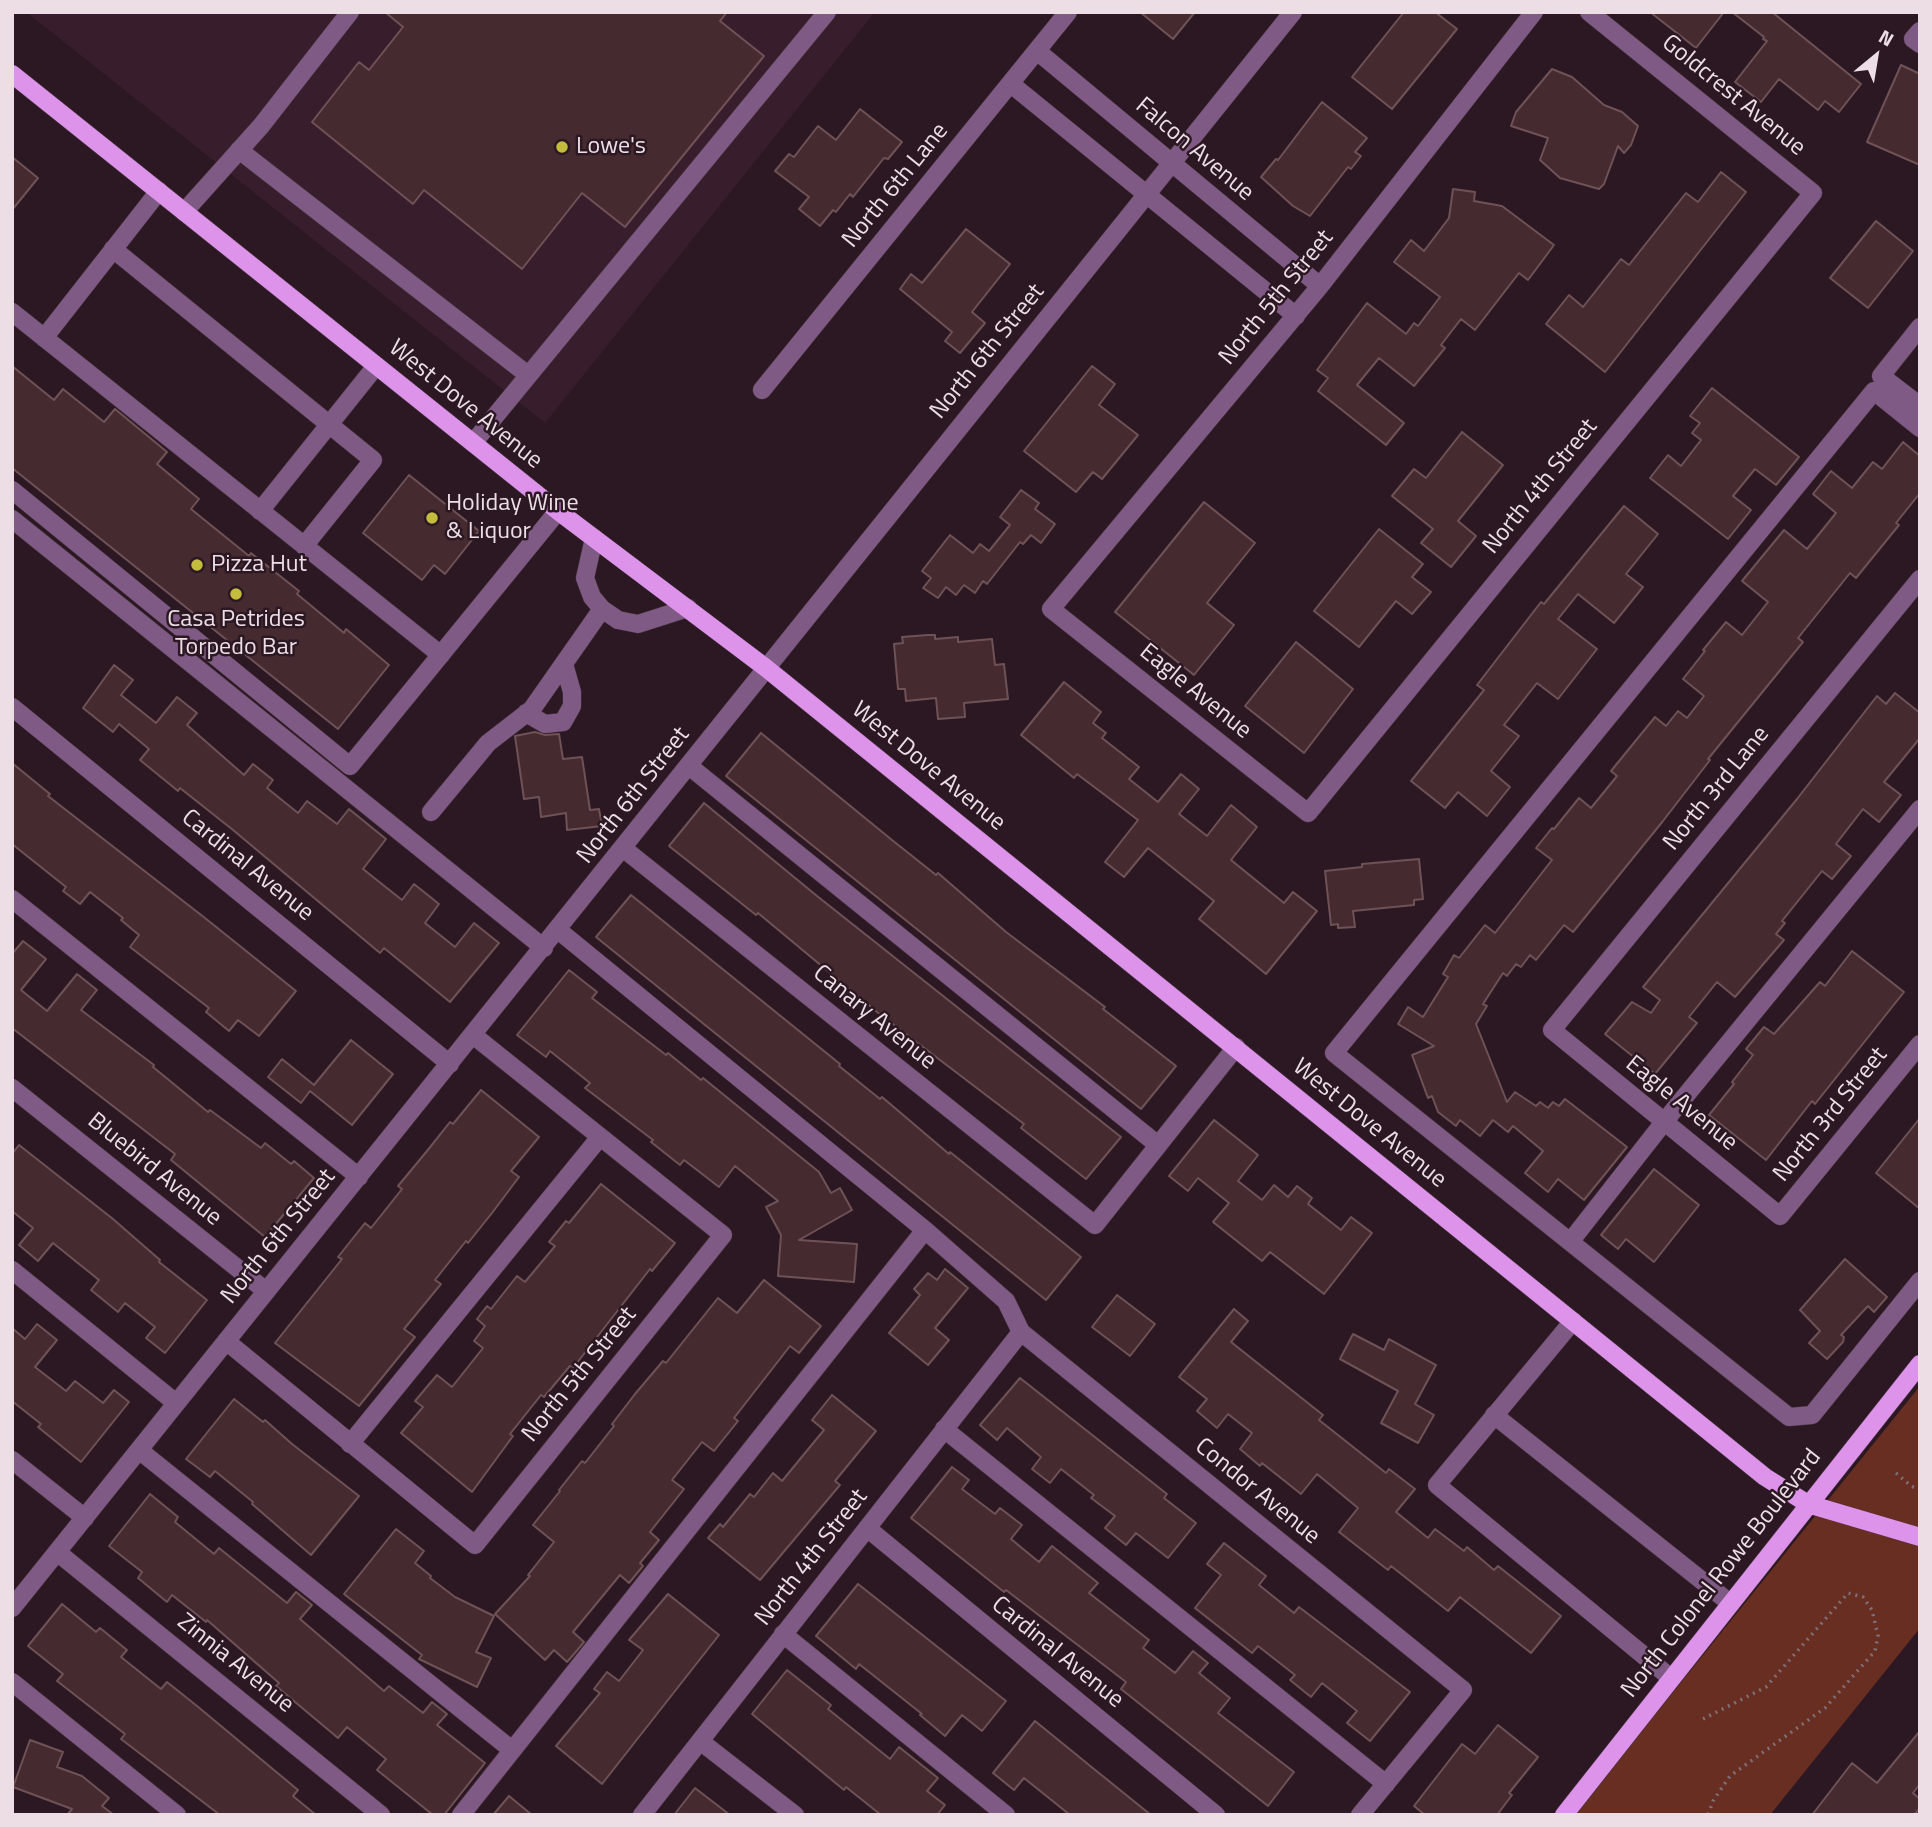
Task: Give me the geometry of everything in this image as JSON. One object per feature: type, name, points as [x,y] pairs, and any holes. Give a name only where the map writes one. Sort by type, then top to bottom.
[{"type":"main road","name":"West Dove Avenue","points":[[12,74],[558,511],[766,668],[1765,1477],[1808,1504],[1920,1537]]},
{"type":"main road","name":"North Colonel Rowe Boulevard","points":[[1564,1815],[1920,1364]]},
{"type":"street","points":[[184,212],[239,150],[351,12]]},
{"type":"street","points":[[473,443],[827,12]]},
{"type":"street","name":"North 6th Lane","points":[[762,390],[1068,12]]},
{"type":"street","name":"North 6th Street","points":[[12,1608],[624,849],[1293,12]]},
{"type":"street","name":"North 5th Street","points":[[1051,609],[1296,316],[1534,12]]},
{"type":"street","name":"Goldcrest Avenue","points":[[1589,12],[1813,193]]},
{"type":"street","points":[[1920,31],[1913,39],[1920,44]]},
{"type":"street","name":"Falcon Avenue","points":[[1037,51],[1320,286]]},
{"type":"street","points":[[1011,84],[1296,316]]},
{"type":"street","points":[[239,150],[528,376]]},
{"type":"street","points":[[44,338],[159,191]]},
{"type":"street","name":"North 4th Street","points":[[1308,813],[1813,193]]},
{"type":"street","points":[[113,249],[373,460],[304,546]]},
{"type":"street","points":[[12,312],[441,655]]},
{"type":"street","points":[[1920,327],[1881,376],[1920,406]]},
{"type":"street","points":[[260,511],[376,366]]},
{"type":"street","points":[[1920,428],[1874,391],[1334,1054],[1789,1417],[1812,1415],[1920,1281]]},
{"type":"street","points":[[12,490],[350,766],[558,511]]},
{"type":"street","points":[[12,519],[544,948]]},
{"type":"street","points":[[594,538],[585,578],[592,597],[602,609],[618,620],[638,624],[688,608]]},
{"type":"street","name":"North 3rd Lane","points":[[1552,1030],[1920,579]]},
{"type":"street","points":[[431,812],[488,743],[532,709],[602,609]]},
{"type":"street","name":"Eagle Avenue","points":[[1051,609],[1308,813]]},
{"type":"street","points":[[526,713],[545,724],[563,722],[572,706],[572,692],[564,664]]},
{"type":"street","name":"Cardinal Avenue","points":[[12,707],[450,1064]]},
{"type":"street","points":[[689,766],[1158,1145],[1236,1047]]},
{"type":"street","points":[[1570,1242],[1664,1122],[1920,809]]},
{"type":"street","name":"Canary Avenue","points":[[624,849],[1095,1224],[1158,1145]]},
{"type":"street","points":[[12,899],[359,1177]]},
{"type":"street","points":[[558,930],[925,1230],[1006,1301],[1021,1332]]},
{"type":"street","name":"Eagle Avenue","points":[[1552,1030],[1780,1216]]},
{"type":"street","points":[[226,1341],[350,1444],[600,1137],[473,1035]]},
{"type":"street","name":"North 3rd Street","points":[[1780,1216],[1920,1044]]},
{"type":"street","name":"Bluebird Avenue","points":[[12,1088],[266,1291]]},
{"type":"street","name":"North 5th Street","points":[[350,1444],[475,1545],[723,1235],[600,1137]]},
{"type":"street","points":[[461,1815],[925,1230]]},
{"type":"street","points":[[12,1269],[176,1403]]},
{"type":"street","points":[[1573,1321],[1437,1485],[1671,1678]]},
{"type":"street","name":"North 4th Street","points":[[642,1815],[1021,1332]]},
{"type":"street","name":"Condor Avenue","points":[[1021,1332],[1463,1690],[1385,1784]]},
{"type":"street","points":[[1494,1415],[1730,1603]]},
{"type":"street","points":[[944,1429],[1385,1784],[1360,1815]]},
{"type":"street","points":[[139,1450],[512,1750]]},
{"type":"street","points":[[12,1460],[85,1518]]},
{"type":"street","name":"Cardinal Avenue","points":[[867,1528],[1216,1815]]},
{"type":"street","name":"Zinnia Avenue","points":[[57,1552],[381,1815]]},
{"type":"street","points":[[783,1634],[1006,1815]]},
{"type":"street","points":[[12,1682],[177,1815]]},
{"type":"street","points":[[700,1741],[795,1815]]},
{"type":"path","points":[[1896,1473],[1920,1490]]},
{"type":"path","points":[[1703,1719],[1766,1687],[1847,1593],[1863,1597],[1872,1610],[1878,1636],[1875,1651],[1825,1708],[1730,1776],[1713,1801],[1708,1815]]},
{"type":"shaded area","points":[[26,12],[875,12],[545,423]]},
{"type":"shaded area","points":[[1920,1386],[1920,1628],[1770,1815],[1574,1815]]},
{"type":"building","name":"Lowe's","points":[[385,12],[727,12],[720,21],[764,56],[625,227],[582,193],[522,269],[424,190],[413,204],[312,122],[359,62],[369,70],[403,27]]},
{"type":"building","points":[[1140,12],[1195,12],[1173,39]]},
{"type":"building","points":[[1404,12],[1435,12],[1457,29],[1392,109],[1352,77]]},
{"type":"building","points":[[1650,12],[1724,12],[1696,48]]},
{"type":"building","points":[[1732,12],[1772,12],[1861,84],[1839,112],[1825,101],[1818,110],[1779,79],[1761,102],[1735,82],[1767,41]]},
{"type":"building","points":[[1901,65],[1920,74],[1920,165],[1867,142]]},
{"type":"building","points":[[1552,69],[1572,77],[1604,105],[1622,112],[1638,126],[1631,145],[1624,153],[1618,146],[1604,184],[1599,189],[1560,178],[1540,160],[1548,138],[1511,126],[1516,112]]},
{"type":"building","points":[[1322,102],[1367,138],[1355,152],[1361,156],[1351,169],[1348,167],[1310,216],[1293,206],[1261,177],[1276,159],[1278,160]]},
{"type":"building","points":[[860,109],[902,142],[888,159],[884,158],[853,197],[850,194],[820,226],[799,209],[809,197],[775,171],[789,154],[794,157],[818,126],[836,140]]},
{"type":"building","points":[[12,157],[38,178],[12,210]]},
{"type":"building","points":[[1721,172],[1746,192],[1605,372],[1546,324],[1569,295],[1583,307],[1621,259],[1629,265],[1686,193],[1698,202]]},
{"type":"building","points":[[1453,189],[1475,192],[1474,201],[1502,206],[1554,245],[1528,280],[1519,273],[1475,330],[1461,319],[1441,345],[1445,348],[1414,386],[1379,358],[1357,385],[1404,423],[1386,445],[1318,391],[1328,378],[1317,370],[1367,303],[1406,334],[1414,323],[1418,326],[1440,297],[1394,262],[1411,240],[1424,251],[1449,218]]},
{"type":"building","points":[[1876,221],[1913,251],[1868,308],[1830,278]]},
{"type":"building","points":[[966,229],[1010,264],[972,312],[985,323],[960,353],[945,341],[952,332],[900,289],[911,274],[922,283]]},
{"type":"building","points":[[12,366],[54,400],[63,389],[104,422],[115,409],[167,452],[157,464],[199,499],[191,509],[249,556],[251,553],[299,591],[297,594],[344,633],[346,629],[389,665],[338,729],[12,468]]},
{"type":"building","points":[[1092,366],[1115,384],[1099,405],[1138,435],[1102,479],[1093,472],[1076,492],[1024,451]]},
{"type":"building","points":[[1712,388],[1799,457],[1776,485],[1755,469],[1733,496],[1751,510],[1728,539],[1650,478],[1668,455],[1681,466],[1701,440],[1692,433],[1700,423],[1690,416]]},
{"type":"building","points":[[1462,432],[1503,465],[1458,521],[1476,536],[1451,567],[1421,543],[1433,529],[1392,496],[1414,469],[1426,478]]},
{"type":"building","points":[[1903,442],[1920,456],[1920,493],[1896,523],[1899,525],[1856,578],[1850,573],[1798,638],[1803,642],[1573,932],[1564,925],[1536,960],[1530,955],[1521,967],[1516,964],[1507,976],[1503,973],[1483,1004],[1487,1006],[1476,1024],[1507,1102],[1515,1092],[1536,1106],[1540,1102],[1548,1108],[1553,1102],[1559,1106],[1565,1099],[1627,1147],[1584,1200],[1558,1179],[1548,1192],[1525,1173],[1543,1151],[1513,1126],[1508,1132],[1493,1120],[1480,1136],[1460,1120],[1456,1126],[1438,1112],[1432,1096],[1428,1098],[1412,1055],[1434,1046],[1398,1024],[1408,1007],[1423,1017],[1448,977],[1443,974],[1454,955],[1459,958],[1485,925],[1495,933],[1552,860],[1536,848],[1579,798],[1591,808],[1617,776],[1611,771],[1655,717],[1666,726],[1678,711],[1687,718],[1704,696],[1683,679],[1705,651],[1703,650],[1726,622],[1742,635],[1768,602],[1742,581],[1784,530],[1807,549],[1836,513],[1813,494],[1831,471],[1852,488],[1873,462],[1882,469]]},
{"type":"building","points":[[409,475],[479,531],[445,574],[434,565],[422,580],[363,533]]},
{"type":"building","points":[[1021,490],[1039,503],[1035,509],[1055,524],[1041,543],[1031,535],[1023,544],[1020,542],[987,584],[983,581],[975,593],[964,585],[956,595],[946,587],[938,598],[923,588],[931,578],[922,571],[950,535],[973,553],[980,544],[989,551],[1010,525],[1000,517]]},
{"type":"building","points":[[1204,502],[1255,543],[1207,603],[1234,625],[1194,675],[1115,612]]},
{"type":"building","points":[[1624,506],[1658,534],[1626,574],[1643,587],[1614,623],[1578,594],[1558,619],[1597,649],[1558,699],[1537,683],[1504,725],[1519,736],[1491,771],[1510,787],[1487,816],[1458,792],[1445,808],[1411,781],[1484,690],[1477,685],[1541,602],[1544,604]]},
{"type":"building","points":[[1379,529],[1423,564],[1412,577],[1431,592],[1412,614],[1396,601],[1359,647],[1314,611]]},
{"type":"building","points":[[935,635],[935,639],[958,637],[958,642],[992,639],[995,665],[1004,664],[1008,699],[964,703],[965,717],[938,719],[936,698],[906,701],[905,689],[898,689],[894,644],[903,643],[902,637]]},
{"type":"building","points":[[1296,642],[1353,689],[1304,753],[1245,706]]},
{"type":"building","points":[[114,665],[133,680],[121,695],[156,723],[177,697],[197,713],[187,725],[244,775],[253,764],[273,780],[267,788],[298,813],[307,801],[337,824],[349,809],[386,839],[363,869],[402,900],[414,884],[439,904],[425,923],[455,947],[474,923],[499,943],[450,1002],[384,948],[380,953],[233,830],[140,760],[149,749],[119,724],[113,732],[83,708]]},
{"type":"building","points":[[1064,682],[1101,712],[1093,723],[1106,733],[1102,738],[1139,767],[1129,779],[1158,802],[1181,774],[1199,789],[1179,814],[1207,836],[1231,805],[1257,827],[1231,860],[1284,903],[1293,892],[1317,911],[1266,974],[1199,919],[1214,901],[1148,848],[1124,877],[1105,862],[1138,820],[1077,774],[1074,778],[1021,735]]},
{"type":"building","points":[[1895,693],[1920,713],[1920,738],[1884,782],[1901,795],[1879,822],[1863,809],[1836,844],[1851,856],[1832,879],[1822,871],[1782,921],[1785,923],[1776,934],[1784,940],[1735,997],[1717,982],[1689,1017],[1697,1023],[1655,1074],[1605,1034],[1632,1002],[1651,1013],[1660,1000],[1643,987],[1797,799],[1877,696],[1886,704]]},
{"type":"building","points":[[535,732],[545,735],[559,734],[563,759],[582,757],[590,810],[599,809],[602,826],[567,830],[566,813],[541,817],[539,797],[524,799],[515,736]]},
{"type":"building","points":[[761,733],[1176,1066],[1141,1109],[726,776]]},
{"type":"building","points":[[12,763],[50,794],[48,796],[296,991],[259,1036],[238,1020],[229,1031],[206,1012],[209,1008],[130,947],[139,935],[121,920],[123,918],[90,892],[80,904],[63,891],[66,887],[12,844]]},
{"type":"building","points":[[704,803],[1121,1137],[1086,1179],[1021,1128],[1024,1124],[877,1012],[758,913],[756,915],[669,846]]},
{"type":"building","points":[[1419,859],[1423,899],[1414,900],[1414,905],[1353,911],[1355,927],[1338,928],[1338,924],[1331,925],[1325,871],[1362,867],[1362,864]]},
{"type":"building","points":[[631,895],[880,1099],[882,1097],[949,1154],[950,1152],[1081,1257],[1046,1300],[596,937]]},
{"type":"building","points":[[23,941],[46,959],[21,990],[47,1011],[77,974],[97,990],[81,1010],[154,1065],[153,1067],[208,1112],[210,1110],[261,1148],[265,1143],[291,1164],[294,1161],[314,1178],[265,1237],[171,1160],[175,1154],[12,1028],[12,954]]},
{"type":"building","points":[[1852,951],[1904,992],[1815,1104],[1812,1101],[1766,1160],[1709,1115],[1753,1055],[1746,1049],[1764,1027],[1774,1034],[1820,982],[1825,986]]},
{"type":"building","points":[[569,970],[597,992],[592,998],[666,1055],[668,1053],[701,1080],[703,1078],[819,1172],[831,1193],[840,1188],[852,1210],[799,1240],[857,1244],[854,1282],[778,1276],[781,1235],[766,1207],[778,1201],[735,1166],[719,1187],[684,1160],[680,1165],[651,1142],[653,1140],[585,1088],[590,1083],[550,1051],[546,1057],[517,1035]]},
{"type":"building","points":[[351,1040],[393,1074],[352,1125],[310,1091],[301,1103],[268,1077],[282,1059],[314,1085]]},
{"type":"building","points":[[481,1090],[539,1137],[511,1171],[519,1177],[468,1243],[466,1241],[435,1280],[441,1284],[404,1329],[415,1337],[359,1406],[275,1343],[342,1259],[338,1257],[365,1223],[371,1228],[402,1189],[398,1186],[450,1122],[453,1124]]},
{"type":"building","points":[[1920,1118],[1920,1209],[1876,1173]]},
{"type":"building","points":[[1214,1120],[1258,1155],[1238,1181],[1262,1200],[1274,1185],[1288,1197],[1297,1186],[1312,1198],[1308,1204],[1341,1230],[1351,1217],[1372,1233],[1324,1294],[1270,1252],[1262,1261],[1213,1222],[1229,1203],[1198,1178],[1188,1191],[1169,1176]]},
{"type":"building","points":[[19,1145],[113,1219],[160,1260],[159,1262],[207,1300],[165,1353],[146,1338],[155,1327],[125,1303],[118,1312],[91,1290],[99,1280],[53,1243],[38,1261],[19,1245],[33,1228],[12,1211],[12,1154]]},
{"type":"building","points":[[1654,1169],[1699,1205],[1654,1262],[1626,1239],[1618,1249],[1601,1235]]},
{"type":"building","points":[[601,1184],[675,1243],[652,1271],[650,1269],[573,1368],[570,1366],[544,1397],[541,1395],[510,1434],[513,1436],[472,1492],[401,1433],[423,1407],[415,1401],[437,1375],[452,1387],[483,1348],[474,1341],[485,1326],[477,1319],[487,1306],[491,1309],[517,1276],[525,1282],[555,1246],[549,1242],[566,1221],[569,1223]]},
{"type":"building","points":[[1845,1259],[1887,1297],[1874,1312],[1868,1306],[1841,1335],[1844,1337],[1843,1342],[1827,1359],[1809,1343],[1820,1331],[1800,1310]]},
{"type":"building","points":[[945,1269],[968,1288],[935,1328],[949,1340],[928,1365],[889,1333],[920,1295],[914,1289],[928,1273],[937,1280]]},
{"type":"building","points":[[764,1280],[821,1326],[799,1353],[790,1346],[734,1418],[738,1421],[714,1451],[702,1442],[672,1480],[684,1489],[650,1532],[659,1540],[640,1563],[643,1566],[629,1583],[620,1575],[573,1632],[584,1642],[567,1662],[554,1650],[545,1660],[495,1614],[530,1576],[528,1575],[554,1542],[533,1525],[582,1461],[585,1463],[614,1426],[612,1424],[635,1394],[663,1361],[666,1363],[718,1298],[737,1313]]},
{"type":"building","points":[[1117,1295],[1155,1324],[1130,1356],[1092,1327]]},
{"type":"building","points":[[1234,1309],[1248,1321],[1231,1342],[1323,1415],[1319,1420],[1386,1473],[1389,1469],[1415,1489],[1396,1512],[1428,1538],[1435,1529],[1464,1551],[1467,1547],[1494,1570],[1498,1566],[1561,1616],[1531,1653],[1460,1597],[1448,1611],[1391,1566],[1388,1570],[1339,1532],[1358,1508],[1317,1474],[1301,1494],[1240,1449],[1252,1433],[1228,1414],[1217,1428],[1197,1411],[1207,1399],[1179,1377]]},
{"type":"building","points":[[37,1324],[57,1340],[35,1367],[66,1391],[75,1381],[103,1403],[114,1390],[129,1402],[81,1462],[38,1427],[41,1424],[12,1401],[12,1328],[25,1339]]},
{"type":"building","points":[[1353,1334],[1384,1350],[1389,1339],[1436,1365],[1415,1404],[1434,1415],[1418,1443],[1381,1423],[1398,1391],[1340,1359]]},
{"type":"building","points":[[1020,1378],[1167,1494],[1164,1498],[1196,1523],[1168,1558],[1136,1533],[1126,1545],[1105,1528],[1115,1516],[1091,1498],[1094,1495],[1061,1469],[1050,1483],[1032,1469],[1041,1457],[1007,1428],[997,1440],[980,1425]]},
{"type":"building","points":[[832,1395],[876,1431],[835,1481],[840,1485],[760,1580],[708,1538],[720,1524],[723,1527],[750,1494],[754,1497],[773,1473],[782,1481],[824,1430],[812,1420]]},
{"type":"building","points":[[234,1399],[263,1422],[265,1420],[359,1496],[311,1555],[215,1471],[210,1477],[186,1459]]},
{"type":"building","points":[[952,1467],[969,1480],[962,1489],[995,1514],[1000,1508],[1022,1525],[1011,1539],[1039,1562],[1052,1546],[1098,1583],[1089,1593],[1149,1640],[1143,1648],[1175,1673],[1193,1651],[1208,1663],[1199,1673],[1230,1698],[1218,1713],[1294,1772],[1268,1806],[1121,1689],[1126,1682],[1006,1590],[1004,1592],[911,1518]]},
{"type":"building","points":[[150,1494],[178,1517],[175,1522],[214,1554],[219,1548],[287,1603],[296,1592],[312,1605],[300,1619],[384,1691],[389,1686],[423,1713],[432,1702],[447,1714],[437,1725],[485,1763],[444,1815],[433,1815],[377,1770],[386,1759],[347,1727],[338,1738],[276,1686],[279,1683],[207,1620],[206,1622],[172,1595],[167,1602],[138,1578],[142,1572],[109,1546]]},
{"type":"building","points":[[396,1529],[424,1551],[415,1563],[431,1576],[430,1578],[455,1597],[494,1616],[476,1652],[491,1658],[477,1687],[419,1659],[422,1655],[344,1594]]},
{"type":"building","points":[[1224,1543],[1266,1576],[1259,1585],[1294,1613],[1299,1607],[1410,1692],[1370,1741],[1347,1723],[1357,1711],[1322,1683],[1311,1697],[1290,1680],[1295,1675],[1258,1646],[1252,1653],[1195,1608],[1221,1575],[1207,1564]]},
{"type":"building","points":[[858,1584],[1006,1701],[982,1731],[962,1715],[945,1736],[920,1715],[922,1714],[859,1664],[856,1669],[816,1636]]},
{"type":"building","points":[[668,1594],[719,1635],[602,1784],[556,1746],[600,1693],[594,1689],[607,1672],[619,1681],[643,1650],[629,1640]]},
{"type":"building","points":[[62,1604],[96,1632],[100,1628],[127,1650],[121,1657],[161,1689],[167,1682],[197,1706],[298,1790],[293,1796],[316,1815],[220,1815],[121,1739],[125,1734],[57,1681],[63,1674],[28,1646]]},
{"type":"building","points":[[787,1670],[831,1705],[828,1709],[890,1759],[899,1747],[938,1778],[927,1791],[945,1805],[937,1815],[881,1815],[846,1787],[844,1790],[752,1714]]},
{"type":"building","points":[[1035,1721],[1151,1815],[1070,1815],[1024,1778],[1014,1790],[993,1773]]},
{"type":"building","points":[[1498,1725],[1538,1757],[1509,1793],[1512,1795],[1497,1815],[1425,1815],[1414,1806],[1462,1744],[1475,1754]]},
{"type":"building","points":[[1920,1731],[1920,1784],[1913,1793],[1920,1799],[1920,1808],[1914,1815],[1812,1815],[1852,1763],[1877,1783]]},
{"type":"building","points":[[30,1740],[63,1752],[57,1767],[82,1776],[109,1798],[102,1806],[114,1815],[67,1815],[72,1809],[13,1787]]},
{"type":"building","points":[[695,1788],[730,1815],[674,1815]]},
{"type":"building","points":[[509,1796],[532,1815],[493,1815]]},
{"type":"place","name":"Lowe's","points":[[562,147]]},
{"type":"place","name":"Holiday Wine & Liquor","points":[[432,518]]},
{"type":"place","name":"Pizza Hut","points":[[197,565]]},
{"type":"place","name":"Casa Petrides Torpedo Bar","points":[[236,594]]}]
